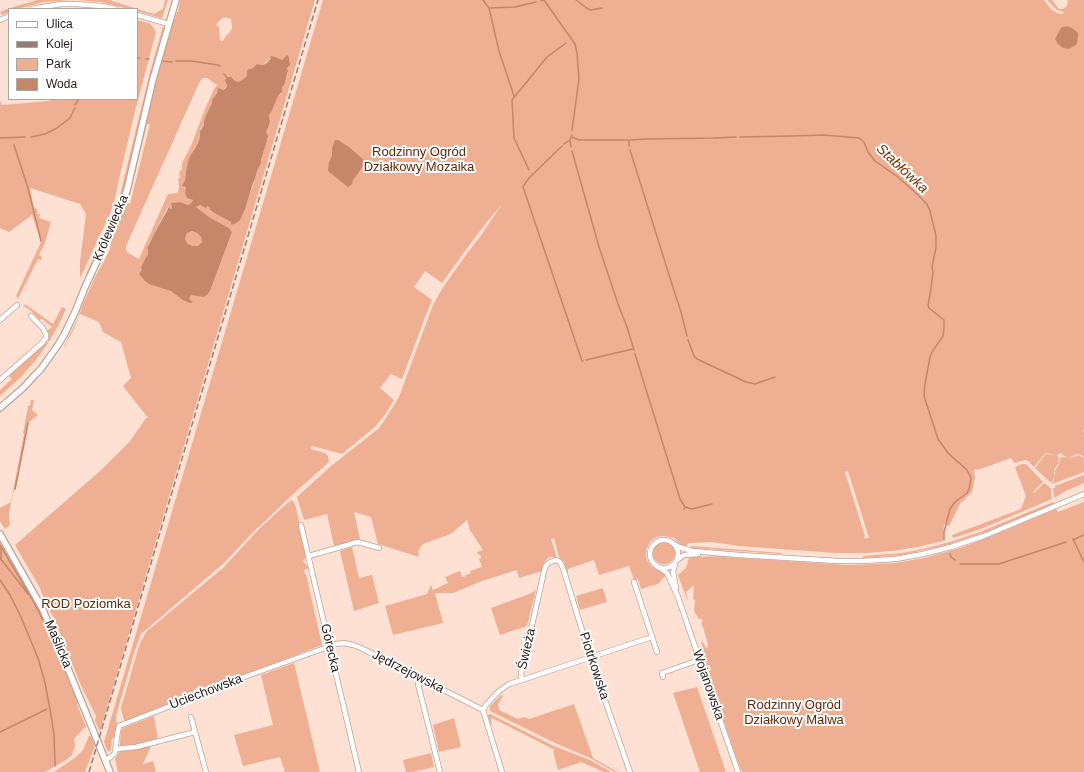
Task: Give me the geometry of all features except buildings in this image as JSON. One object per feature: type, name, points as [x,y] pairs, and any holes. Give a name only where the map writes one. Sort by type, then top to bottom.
[{"type":"street","name":"Królewiecka","points":[[0,408],[24,387],[38,372],[61,340],[118,216],[127,190],[152,85],[176,0]]},
{"type":"street","points":[[37,8],[75,4],[111,8]]},
{"type":"street","points":[[138,15],[169,24]]},
{"type":"street","points":[[0,320],[17,305]]},
{"type":"street","points":[[0,380],[46,338],[46,334],[39,323],[31,316]]},
{"type":"street","points":[[717,553],[690,554],[682,556],[667,568],[658,567],[649,556],[651,546],[655,542],[659,540],[669,540],[684,549],[717,553],[838,561],[896,559],[946,548],[984,536],[1084,494]]},
{"type":"street","name":"Górecka","points":[[301,525],[359,772]]},
{"type":"street","name":"Maślicka","points":[[0,534],[42,608],[110,772]]},
{"type":"street","points":[[309,556],[358,542],[378,548]]},
{"type":"street","points":[[673,543],[678,551],[676,561]]},
{"type":"street","name":"Piotrkowska","points":[[558,561],[561,564],[590,657],[630,772]]},
{"type":"street","name":"Świeża","points":[[483,710],[490,700],[503,689],[510,684],[522,680],[521,674],[545,567],[550,562],[558,561]]},
{"type":"street","name":"Wojanowska","points":[[676,561],[673,572],[678,598]]},
{"type":"street","name":"Wojanowska","points":[[658,567],[667,573],[678,598],[738,772]]},
{"type":"street","points":[[634,582],[657,652]]},
{"type":"street","points":[[522,680],[652,637]]},
{"type":"street","name":"Jędrzejowska","points":[[330,645],[344,643],[357,646],[483,710]]},
{"type":"street","name":"Uciechowska","points":[[116,749],[119,726],[330,645]]},
{"type":"street","points":[[663,677],[662,673],[699,660]]},
{"type":"street","points":[[420,678],[418,684],[440,772]]},
{"type":"street","points":[[483,710],[486,724],[502,772]]},
{"type":"street","points":[[191,717],[206,772]]},
{"type":"street","points":[[105,760],[113,756],[116,749],[136,747],[195,732]]},
{"type":"green space","points":[[38,0],[72,0],[44,2],[21,8],[10,8]]},
{"type":"green space","points":[[77,0],[111,0],[135,8],[125,8],[101,2]]},
{"type":"green space","points":[[165,0],[168,0],[161,18],[138,11],[138,9],[154,14],[163,9]]},
{"type":"green space","name":"ROD Poziomka","points":[[180,0],[315,0],[100,732],[95,721],[96,716],[80,683],[40,588],[15,545],[100,471],[130,441],[146,418],[148,418],[123,386],[131,378],[121,342],[103,332],[99,322],[80,314],[65,345],[66,347],[64,346],[78,318],[95,277],[110,249],[112,236],[124,208],[159,68],[173,19],[175,19]],"holes":[[[224,17],[231,19],[232,28],[223,41],[220,40],[219,27],[216,25]],[[289,57],[290,62],[287,68],[288,71],[281,94],[278,96],[269,115],[270,119],[266,132],[268,138],[245,208],[231,222],[210,211],[210,208],[207,206],[198,205],[196,207],[209,217],[229,228],[232,232],[210,291],[204,297],[197,295],[141,267],[148,255],[147,248],[149,243],[168,207],[171,209],[172,205],[176,202],[188,205],[193,200],[187,198],[185,192],[186,187],[183,186],[186,171],[193,150],[198,143],[200,129],[204,125],[206,115],[218,89],[223,90],[227,86],[226,82],[231,78],[238,82],[242,80],[247,76],[250,68],[253,68],[257,64],[263,65],[271,58],[282,60]],[[203,78],[207,78],[217,85],[205,109],[191,146],[182,163],[182,169],[179,172],[180,177],[178,180],[178,193],[168,194],[139,259],[128,253],[126,246],[200,81]],[[147,124],[150,124],[130,204],[128,203]]]},
{"type":"green space","name":"Rodzinny Ogród Działkowy Mozaika","points":[[323,0],[1044,0],[1051,9],[1061,14],[1064,13],[1057,10],[1047,0],[1052,0],[1059,9],[1063,9],[1067,6],[1068,0],[1084,0],[1084,457],[1077,454],[1069,458],[1061,453],[1057,455],[1046,453],[1034,467],[1025,460],[1014,463],[1011,458],[978,470],[975,469],[972,492],[960,504],[949,526],[944,524],[943,541],[892,551],[835,553],[739,546],[712,542],[690,543],[687,544],[686,547],[681,545],[674,538],[663,536],[653,539],[646,550],[646,556],[652,567],[663,572],[666,576],[658,584],[641,589],[638,579],[634,580],[629,566],[599,575],[594,560],[568,569],[567,572],[564,562],[559,557],[554,538],[551,539],[556,557],[549,557],[546,560],[542,571],[519,578],[517,570],[482,581],[453,593],[435,593],[443,623],[393,635],[385,606],[427,594],[431,585],[433,590],[448,583],[445,577],[460,571],[462,577],[466,576],[465,575],[471,573],[470,571],[482,567],[479,559],[481,558],[480,554],[478,555],[477,552],[483,550],[470,530],[467,520],[451,534],[423,544],[418,551],[419,557],[378,544],[371,517],[354,512],[360,539],[334,546],[327,514],[304,520],[297,497],[331,466],[378,429],[384,421],[399,397],[433,305],[442,289],[502,204],[486,223],[442,283],[425,271],[414,287],[432,300],[402,379],[391,374],[380,388],[394,400],[375,427],[342,454],[312,446],[311,449],[325,453],[328,456],[329,462],[257,528],[224,563],[141,634],[116,716],[116,722],[118,723],[115,738],[112,738],[111,750],[108,752],[104,742]],"holes":[[[848,471],[869,538],[864,538],[865,536],[845,472]]]},
{"type":"green space","points":[[8,9],[8,12],[2,15],[0,12]]},
{"type":"green space","points":[[138,20],[151,24],[156,32],[133,119],[114,202],[110,214],[80,278],[80,261],[86,214],[80,204],[30,188],[34,208],[37,209],[37,214],[40,214],[39,218],[51,222],[45,243],[39,255],[42,257],[41,260],[38,259],[18,299],[16,296],[41,242],[32,215],[9,232],[0,228],[0,101],[2,105],[49,101],[138,100]]},
{"type":"green space","points":[[163,26],[164,31],[158,47],[159,48],[121,200],[115,217],[88,275],[86,274],[110,223],[119,199],[150,72]]},
{"type":"green space","points":[[192,231],[201,237],[202,242],[199,246],[193,246],[188,244],[186,241],[185,238],[187,233]]},
{"type":"green space","points":[[25,304],[53,324],[62,307],[66,309],[49,342],[47,340],[47,331],[52,327],[42,319],[38,319],[24,306]]},
{"type":"green space","points":[[46,341],[48,343],[36,360],[21,377],[0,396],[0,390],[12,379],[8,375]]},
{"type":"green space","points":[[31,400],[34,400],[32,410],[38,415],[29,422],[16,488],[14,490],[9,513],[10,525],[5,529],[0,521],[0,508],[11,502],[24,434],[27,407],[30,405]]},
{"type":"green space","points":[[1046,454],[1057,455],[1059,458],[1058,464],[1054,470],[1055,477],[1051,483],[1035,468]]},
{"type":"green space","points":[[1078,455],[1084,458],[1084,472],[1052,484],[1055,477],[1055,470],[1059,464],[1060,458],[1071,458]]},
{"type":"green space","points":[[1026,464],[1043,482],[1033,492],[1034,493],[1044,483],[1051,488],[1052,499],[981,529],[953,538],[952,535],[1021,509],[1026,496],[1015,467]]},
{"type":"green space","points":[[1084,475],[1084,484],[1083,483],[1054,498],[1053,488],[1055,488],[1055,486]]},
{"type":"green space","points":[[292,500],[295,504],[307,556],[303,561],[309,568],[304,570],[322,645],[200,692],[199,687],[193,690],[195,693],[124,721],[121,708],[140,643],[146,632],[223,568],[259,529]]},
{"type":"green space","points":[[1053,502],[1054,504],[986,532],[950,544],[902,555],[863,558],[863,556],[903,553],[953,541],[980,532]]},
{"type":"green space","name":"Rodzinny Ogród Działkowy Malwa","points":[[1084,502],[1084,772],[742,772],[700,651],[703,649],[701,641],[706,648],[708,647],[708,644],[701,623],[703,622],[702,619],[699,619],[694,610],[694,585],[686,592],[688,602],[678,575],[686,568],[690,557],[726,556],[726,558],[848,565],[895,563],[924,558],[960,548],[1056,509],[1058,512]]},
{"type":"green space","points":[[0,540],[38,605],[79,702],[77,705],[86,726],[74,739],[75,746],[72,755],[45,772],[0,772]]},
{"type":"green space","points":[[664,542],[672,545],[675,553],[672,561],[664,564],[656,561],[653,553],[656,545]]},
{"type":"green space","points":[[691,546],[782,553],[782,554],[691,548]]},
{"type":"green space","points":[[352,547],[359,578],[372,575],[379,603],[354,611],[340,551]]},
{"type":"green space","points":[[603,588],[607,602],[580,610],[576,596]]},
{"type":"green space","points":[[536,589],[527,626],[500,635],[491,608],[532,593]]},
{"type":"green space","points":[[294,663],[320,772],[285,772],[280,757],[243,766],[234,735],[273,725],[261,675]]},
{"type":"green space","points":[[697,687],[726,772],[700,772],[673,693]]},
{"type":"green space","points":[[501,695],[503,696],[498,704],[499,710],[518,719],[524,717],[529,719],[574,704],[593,758],[618,772],[615,772],[590,758],[555,743],[490,711],[491,705]]},
{"type":"green space","points":[[490,714],[554,746],[590,760],[611,772],[604,772],[581,762],[558,770],[553,751],[555,750],[492,718],[491,725],[488,715]]},
{"type":"green space","points":[[154,716],[158,740],[140,745],[120,746],[121,731],[123,728]]},
{"type":"green space","points":[[454,718],[461,747],[439,752],[433,725]]},
{"type":"green space","points":[[89,736],[91,736],[95,746],[85,772],[54,772],[76,757],[83,750]]},
{"type":"green space","points":[[151,746],[143,764],[153,761],[156,772],[118,772],[115,759],[120,751]]},
{"type":"green space","points":[[431,753],[434,767],[413,772],[406,772],[403,760]]},
{"type":"water","points":[[1066,26],[1072,28],[1078,33],[1077,44],[1069,49],[1063,48],[1055,39],[1061,28]]},
{"type":"water","points":[[287,55],[289,57],[290,65],[287,68],[288,71],[282,92],[278,96],[269,115],[270,121],[266,132],[268,136],[261,163],[240,220],[231,225],[231,222],[214,213],[207,206],[206,208],[200,205],[196,207],[209,217],[229,228],[232,232],[210,291],[204,297],[191,295],[189,299],[193,302],[190,303],[183,300],[171,291],[149,284],[139,274],[148,255],[147,248],[169,207],[171,209],[172,208],[171,203],[180,202],[188,205],[193,200],[187,198],[185,192],[186,187],[182,186],[185,180],[189,158],[198,143],[200,131],[204,125],[206,115],[218,88],[223,90],[226,88],[227,86],[225,80],[228,77],[231,77],[238,82],[242,80],[247,76],[247,71],[249,69],[253,68],[257,64],[263,65],[267,63],[271,56],[282,60]],"holes":[[[192,231],[201,237],[202,242],[198,246],[188,244],[185,238],[187,233]]]},
{"type":"water","points":[[335,140],[338,140],[349,147],[366,162],[353,180],[352,184],[348,187],[328,171]]},
{"type":"waterway","points":[[483,0],[489,8],[499,51],[514,96]]},
{"type":"waterway","name":"Stabłówka","points":[[544,0],[575,44],[577,53],[579,79],[572,130]]},
{"type":"waterway","points":[[576,0],[591,10],[602,8]]},
{"type":"waterway","points":[[489,8],[515,7],[536,2]]},
{"type":"waterway","points":[[529,170],[514,138],[512,100],[547,57],[566,43]]},
{"type":"waterway","points":[[163,61],[172,62]]},
{"type":"waterway","points":[[176,61],[191,61],[220,66]]},
{"type":"waterway","points":[[224,74],[227,78]]},
{"type":"waterway","points":[[75,105],[78,100]]},
{"type":"waterway","points":[[31,137],[45,134],[57,128],[70,118],[75,108]]},
{"type":"waterway","name":"Stabłówka","points":[[564,144],[570,140],[572,135]]},
{"type":"waterway","name":"Stabłówka","points":[[740,137],[824,135],[859,138],[864,142],[868,152],[875,161],[898,177],[927,204],[936,236],[936,247],[932,267],[933,272],[928,306],[944,320],[944,328],[943,336],[930,357],[924,396],[938,439],[948,453],[967,470],[971,478],[967,493],[955,502],[950,509],[944,532],[944,540]]},
{"type":"waterway","points":[[0,138],[25,137]]},
{"type":"waterway","name":"Stabłówka","points":[[572,137],[579,140],[736,137]]},
{"type":"waterway","name":"Stabłówka","points":[[629,140],[629,146]]},
{"type":"waterway","name":"Stabłówka","points":[[570,141],[571,147]]},
{"type":"waterway","points":[[14,145],[28,188],[41,241]]},
{"type":"waterway","points":[[562,146],[529,178],[523,187],[583,361]]},
{"type":"waterway","points":[[630,150],[681,312],[687,336]]},
{"type":"waterway","points":[[572,151],[599,247],[634,350]]},
{"type":"waterway","points":[[688,340],[694,356],[697,359],[746,382],[755,384],[775,377]]},
{"type":"waterway","points":[[586,360],[633,349]]},
{"type":"waterway","points":[[635,354],[680,499],[685,507],[684,509]]},
{"type":"waterway","points":[[15,489],[28,423]]},
{"type":"waterway","points":[[685,507],[692,509],[712,504]]},
{"type":"waterway","name":"Stabłówka","points":[[1073,540],[1084,535]]},
{"type":"waterway","name":"Stabłówka","points":[[1073,539],[1084,562]]},
{"type":"waterway","name":"Stabłówka","points":[[960,564],[999,564],[1066,542]]},
{"type":"waterway","points":[[0,545],[43,620]]},
{"type":"waterway","points":[[1,548],[1,560]]},
{"type":"waterway","name":"Stabłówka","points":[[950,554],[955,560]]},
{"type":"waterway","points":[[0,558],[28,594]]},
{"type":"waterway","points":[[0,580],[10,595],[21,617],[38,658],[45,683],[51,715],[54,735],[55,766]]},
{"type":"waterway","points":[[0,732],[47,709]]},
{"type":"railway","points":[[89,772],[318,0]]}]
